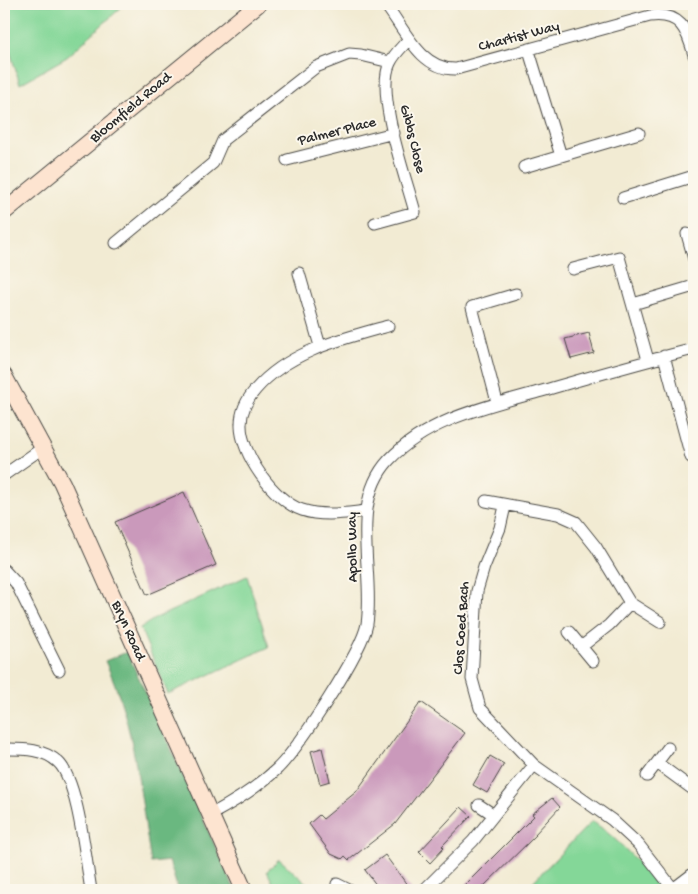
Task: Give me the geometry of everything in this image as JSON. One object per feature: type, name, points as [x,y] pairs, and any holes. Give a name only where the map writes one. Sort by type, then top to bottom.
[{"type":"street","name":"Bloomfield Road","points":[[4,212],[258,4]]},
{"type":"street","name":"Chartist Way","points":[[385,4],[409,39],[425,58],[445,70],[529,51],[662,14],[681,24],[687,33],[694,55]]},
{"type":"street","name":"Gibbs Close","points":[[375,223],[415,212],[394,133],[385,86],[390,62],[409,39]]},
{"type":"street","points":[[529,51],[561,156]]},
{"type":"street","points":[[116,243],[212,164],[223,140],[316,67],[349,54],[390,62]]},
{"type":"street","name":"Palmer Place","points":[[286,160],[394,133]]},
{"type":"street","points":[[524,167],[639,134]]},
{"type":"street","points":[[623,198],[694,176]]},
{"type":"street","points":[[687,234],[694,259]]},
{"type":"street","points":[[574,270],[619,257],[648,360]]},
{"type":"street","points":[[299,273],[320,346]]},
{"type":"street","points":[[633,304],[694,286]]},
{"type":"street","points":[[497,402],[472,306],[516,294]]},
{"type":"street","points":[[366,511],[320,513],[302,510],[290,504],[276,494],[264,480],[244,443],[240,423],[245,406],[256,390],[271,374],[320,346],[388,326]]},
{"type":"street","name":"Apollo Way","points":[[210,815],[236,802],[277,768],[311,724],[358,650],[366,626],[369,601],[366,511],[368,495],[376,478],[388,462],[404,446],[448,420],[497,402],[694,349]]},
{"type":"street","points":[[664,356],[691,457]]},
{"type":"street","name":"Bryn Road","points":[[4,376],[62,483],[244,890]]},
{"type":"street","points":[[4,475],[44,447]]},
{"type":"street","points":[[486,501],[504,506],[558,514],[576,522],[596,547],[630,603],[660,622]]},
{"type":"street","name":"Clos Coed Bach","points":[[504,506],[500,528],[484,567],[477,591],[472,680],[480,708],[534,765],[612,820],[638,844],[673,890]]},
{"type":"street","points":[[4,570],[16,583],[59,670]]},
{"type":"street","points":[[582,647],[630,603]]},
{"type":"street","points":[[570,632],[593,661]]},
{"type":"street","points":[[648,776],[668,748]]},
{"type":"street","points":[[4,749],[33,749],[59,763],[72,785],[91,890]]},
{"type":"street","points":[[657,763],[694,790]]},
{"type":"street","points":[[424,890],[473,842],[534,765]]},
{"type":"street","points":[[479,805],[494,815]]},
{"type":"street","points":[[673,890],[694,873]]},
{"type":"street","points":[[337,884],[349,890]]},
{"type":"green space","points":[[4,4],[125,4],[67,57],[20,84],[4,32]]},
{"type":"green space","points":[[247,576],[269,647],[168,694],[140,628],[156,618]]},
{"type":"green space","points":[[127,652],[235,890],[178,890],[169,861],[151,863],[140,786],[130,735],[115,685],[105,661]]},
{"type":"green space","points":[[592,821],[621,844],[661,890],[525,890]]},
{"type":"green space","points":[[279,859],[312,888],[311,890],[276,890],[267,871]]},
{"type":"building","points":[[589,333],[594,353],[571,359],[565,339]]},
{"type":"building","points":[[184,492],[216,565],[147,595],[115,522]]},
{"type":"building","points":[[421,702],[465,733],[395,824],[349,860],[345,856],[342,859],[331,854],[309,824],[319,815],[323,819],[356,792]]},
{"type":"building","points":[[322,748],[330,781],[320,784],[311,751]]},
{"type":"building","points":[[490,756],[504,764],[487,793],[473,785]]},
{"type":"building","points":[[552,798],[560,807],[536,835],[480,890],[460,890],[534,816],[532,814]]},
{"type":"building","points":[[461,807],[471,816],[442,846],[444,848],[430,863],[419,852]]},
{"type":"building","points":[[385,855],[411,890],[380,890],[365,870]]}]
